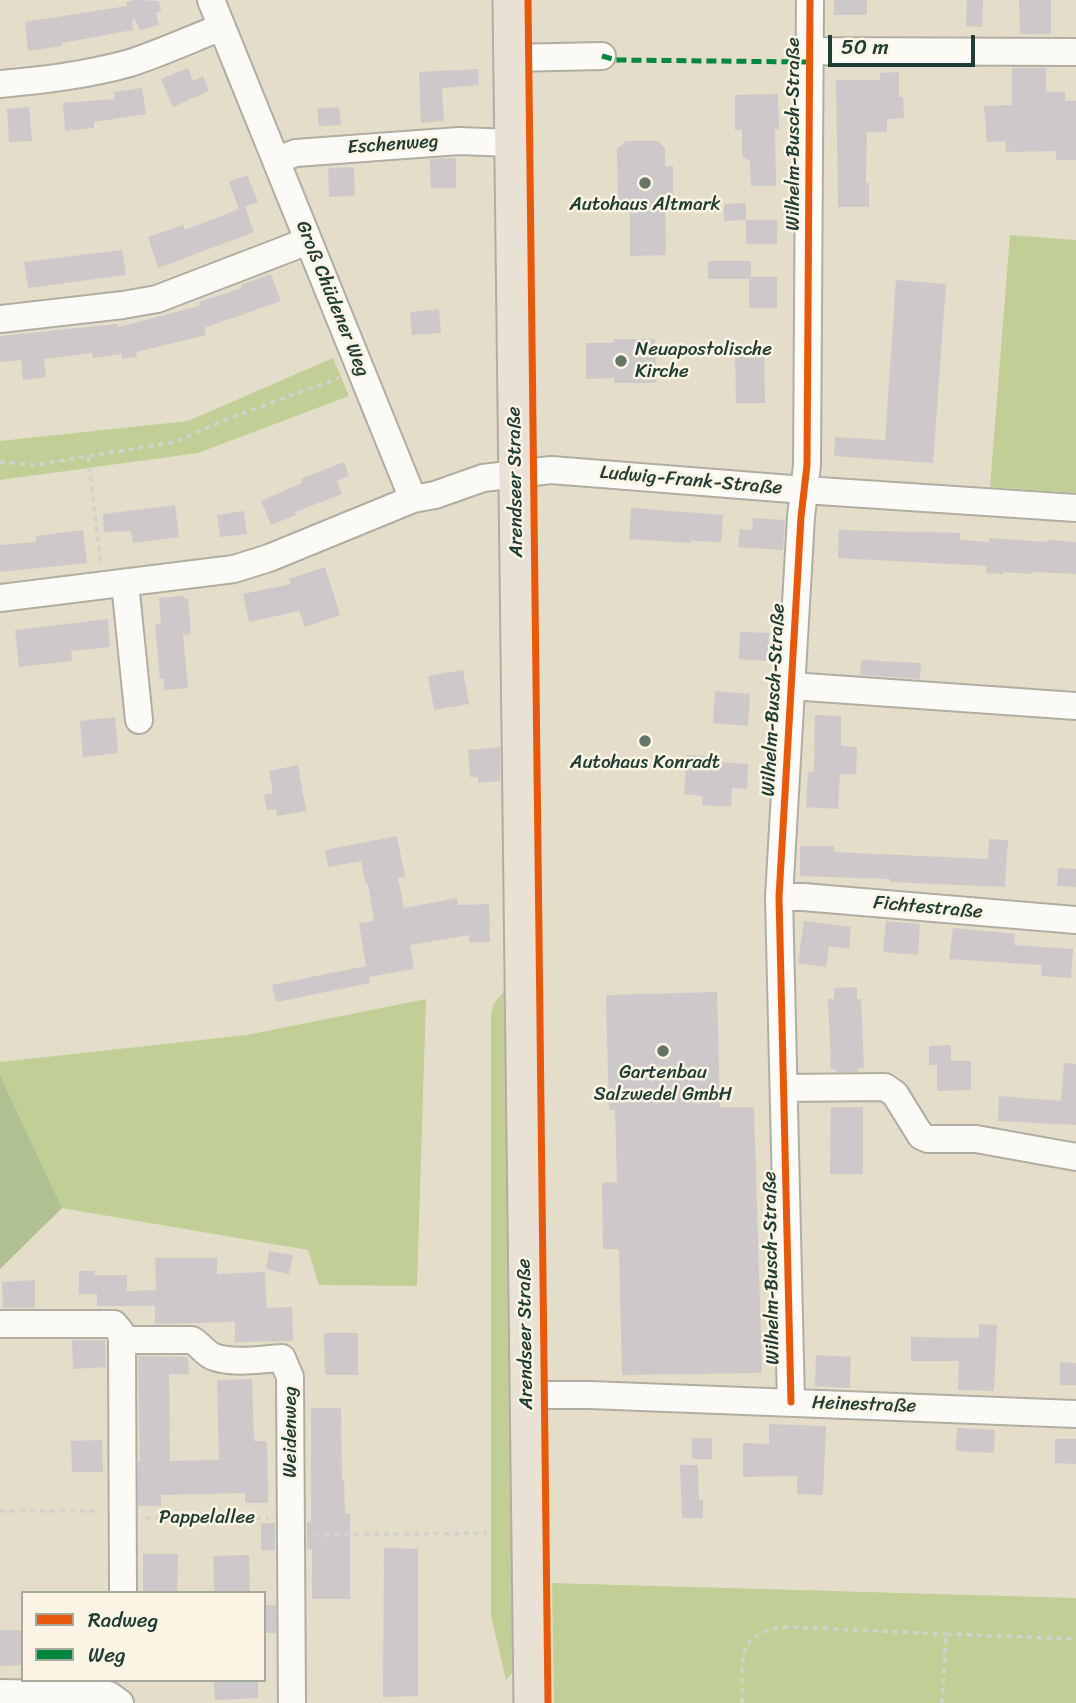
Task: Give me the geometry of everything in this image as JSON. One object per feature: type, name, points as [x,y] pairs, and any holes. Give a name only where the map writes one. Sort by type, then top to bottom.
[{"type":"main road","name":"Arendseer Straße","points":[[510,0],[531,1703]]},
{"type":"street","name":"Groß Chüdener Weg","points":[[211,0],[413,499]]},
{"type":"street","name":"Wilhelm-Busch-Straße","points":[[791,1402],[779,897],[807,465],[810,0]]},
{"type":"street","points":[[0,84],[60,77],[117,66],[222,27]]},
{"type":"street","points":[[811,51],[1076,52]]},
{"type":"street","points":[[511,58],[602,56]]},
{"type":"street","name":"Eschenweg","points":[[276,160],[296,153],[323,150],[459,141],[512,143]]},
{"type":"street","points":[[0,319],[157,299],[308,241]]},
{"type":"street","name":"Ludwig-Frank-Straße","points":[[516,472],[562,470],[804,490],[1076,508]]},
{"type":"street","points":[[0,597],[218,572],[250,565],[413,499],[435,495],[483,478],[516,472]]},
{"type":"street","points":[[114,584],[139,720]]},
{"type":"street","points":[[791,686],[1076,706]]},
{"type":"street","name":"Fichtestraße","points":[[779,897],[1076,920]]},
{"type":"street","points":[[783,1088],[885,1087],[895,1094],[921,1136],[928,1139],[976,1139],[1076,1157]]},
{"type":"street","points":[[0,1324],[114,1325],[120,1331],[123,1591]]},
{"type":"street","name":"Weidenweg","points":[[122,1340],[192,1340],[212,1356],[223,1359],[282,1358],[290,1377],[292,1534]]},
{"type":"street","name":"Heinestraße","points":[[527,1395],[791,1402],[1076,1414]]},
{"type":"street","points":[[292,1534],[292,1703]]},
{"type":"street","points":[[0,1693],[109,1695],[122,1703],[124,1682]]},
{"type":"path","points":[[0,462],[35,466],[175,442],[226,419],[341,377]]},
{"type":"path","points":[[88,457],[114,584]]},
{"type":"path","points":[[742,1703],[743,1654],[746,1645],[754,1636],[767,1629],[787,1627],[1076,1639]]},
{"type":"path","points":[[942,1703],[946,1634]]},
{"type":"green space","points":[[1010,235],[1076,240],[1076,493],[990,487]]},
{"type":"green space","points":[[333,358],[349,396],[198,453],[0,480],[0,441],[188,421]]},
{"type":"green space","points":[[510,985],[521,1649],[513,1672],[506,1680],[491,1616],[491,1015],[494,1003]]},
{"type":"green space","points":[[426,999],[417,1286],[319,1285],[308,1250],[62,1208],[0,1075],[0,1062],[247,1035]]},
{"type":"green space","points":[[0,1075],[62,1208],[0,1269]]},
{"type":"green space","points":[[552,1583],[1076,1598],[1076,1703],[554,1703]]},
{"type":"building","points":[[834,0],[867,0],[867,15],[834,15]]},
{"type":"building","points":[[967,0],[983,0],[982,27],[966,26]]},
{"type":"building","points":[[1019,0],[1051,0],[1051,34],[1020,34]]},
{"type":"building","points":[[159,1],[161,11],[156,13],[159,25],[140,30],[135,19],[132,20],[133,30],[28,51],[25,22],[127,6],[126,2]]},
{"type":"building","points":[[188,68],[193,81],[203,76],[209,91],[173,107],[161,79]]},
{"type":"building","points":[[1012,68],[1046,68],[1046,92],[1065,92],[1065,101],[1076,101],[1076,160],[1056,160],[1056,151],[1006,152],[1005,141],[987,142],[984,106],[1012,105]]},
{"type":"building","points":[[478,69],[479,85],[442,88],[444,121],[421,123],[419,72]]},
{"type":"building","points":[[899,72],[899,97],[903,97],[904,118],[887,119],[887,132],[867,132],[866,183],[869,183],[869,207],[838,207],[836,80],[880,80],[880,73]]},
{"type":"building","points":[[142,88],[146,114],[94,122],[94,128],[65,131],[63,103],[115,99],[114,92]]},
{"type":"building","points":[[778,94],[779,129],[775,129],[776,186],[751,186],[750,161],[742,156],[742,130],[735,130],[735,95]]},
{"type":"building","points":[[29,107],[32,141],[9,142],[7,109]]},
{"type":"building","points":[[339,107],[341,125],[319,126],[317,109]]},
{"type":"building","name":"Autohaus Altmark","points":[[626,141],[658,141],[665,148],[665,166],[673,166],[673,207],[665,207],[666,255],[630,256],[630,213],[618,201],[617,149]]},
{"type":"building","points":[[456,158],[456,188],[431,188],[430,159]]},
{"type":"building","points":[[354,167],[355,196],[329,197],[328,168]]},
{"type":"building","points":[[247,175],[258,202],[245,207],[254,232],[158,268],[148,237],[183,225],[185,230],[239,209],[229,182]]},
{"type":"building","points":[[746,203],[746,220],[724,221],[724,204]]},
{"type":"building","points":[[746,220],[777,220],[777,244],[746,244]]},
{"type":"building","points":[[122,250],[126,275],[28,288],[24,262]]},
{"type":"building","points":[[708,261],[751,261],[751,277],[777,277],[777,308],[749,308],[749,279],[708,279]]},
{"type":"building","points":[[271,274],[281,301],[204,328],[206,335],[136,352],[137,357],[122,359],[121,354],[93,358],[92,353],[44,359],[46,377],[23,380],[21,360],[0,362],[0,336],[118,324],[118,327],[200,306],[199,302],[242,288],[241,285]]},
{"type":"building","points":[[896,280],[946,284],[933,463],[834,456],[835,437],[885,440]]},
{"type":"building","points":[[439,309],[441,333],[412,335],[410,312]]},
{"type":"building","name":"Neuapostolische Kirche","points":[[614,339],[655,339],[656,383],[614,383],[615,378],[586,379],[586,343],[614,343]]},
{"type":"building","points":[[764,348],[765,403],[736,403],[735,349]]},
{"type":"building","points":[[344,462],[349,476],[337,481],[342,494],[295,512],[296,515],[271,525],[261,501],[302,483],[301,479]]},
{"type":"building","points":[[175,505],[179,537],[133,543],[131,531],[104,532],[103,514]]},
{"type":"building","points":[[631,508],[723,515],[721,542],[629,539]]},
{"type":"building","points":[[244,511],[247,534],[220,537],[217,515]]},
{"type":"building","points":[[753,518],[785,520],[783,550],[738,547],[740,529],[752,530]]},
{"type":"building","points":[[83,530],[87,563],[0,572],[0,545],[36,542],[36,536]]},
{"type":"building","points":[[839,530],[960,533],[960,540],[989,542],[989,538],[1076,542],[1076,574],[986,573],[987,566],[838,558]]},
{"type":"building","points":[[325,567],[340,615],[305,627],[299,611],[249,622],[243,594],[291,584],[289,579]]},
{"type":"building","points":[[184,596],[184,599],[188,598],[191,634],[183,635],[188,688],[164,690],[164,679],[160,679],[155,624],[161,623],[159,598]]},
{"type":"building","points":[[108,619],[110,647],[71,651],[72,661],[19,667],[15,630]]},
{"type":"building","points":[[740,632],[769,633],[767,661],[739,659]]},
{"type":"building","points":[[861,660],[921,663],[920,679],[860,675]]},
{"type":"building","points":[[463,670],[469,704],[434,710],[428,676]]},
{"type":"building","points":[[715,691],[750,694],[748,726],[713,723]]},
{"type":"building","points":[[815,715],[841,716],[841,746],[857,747],[856,774],[840,774],[838,809],[806,807],[808,772],[814,772]]},
{"type":"building","points":[[115,717],[118,753],[83,757],[80,721]]},
{"type":"building","points":[[500,747],[500,781],[478,783],[478,777],[470,777],[468,750]]},
{"type":"building","points":[[687,755],[705,756],[705,761],[748,764],[747,789],[732,788],[731,807],[702,805],[703,796],[684,794]]},
{"type":"building","points":[[298,765],[306,811],[277,816],[276,809],[267,810],[264,795],[273,793],[269,771]]},
{"type":"building","points":[[397,836],[405,877],[398,878],[404,908],[457,898],[458,905],[489,904],[490,942],[469,942],[469,935],[410,945],[414,969],[369,977],[370,983],[276,1002],[272,985],[366,966],[359,923],[374,921],[361,861],[328,867],[325,850]]},
{"type":"building","points":[[989,839],[1008,840],[1005,887],[800,876],[800,846],[834,846],[834,852],[988,859]]},
{"type":"building","points":[[1058,868],[1076,869],[1076,887],[1057,886]]},
{"type":"building","points":[[804,921],[851,927],[849,949],[829,946],[826,967],[798,963]]},
{"type":"building","points":[[886,921],[920,924],[918,955],[883,952]]},
{"type":"building","points":[[953,928],[1015,934],[1014,945],[1073,949],[1071,978],[1041,976],[1042,965],[949,959]]},
{"type":"building","points":[[857,987],[857,999],[861,999],[864,1068],[858,1068],[858,1072],[836,1072],[836,1069],[831,1069],[828,999],[834,999],[834,988]]},
{"type":"building","points":[[717,992],[720,1107],[754,1107],[762,1373],[622,1375],[619,1249],[603,1249],[602,1183],[617,1182],[615,1110],[609,1110],[606,995]]},
{"type":"building","points":[[951,1045],[951,1061],[971,1061],[971,1090],[937,1091],[937,1065],[929,1065],[929,1046]]},
{"type":"building","points":[[1064,1063],[1076,1064],[1076,1125],[998,1121],[999,1096],[1061,1101]]},
{"type":"building","points":[[831,1107],[863,1107],[863,1174],[830,1174]]},
{"type":"building","points":[[269,1251],[293,1255],[289,1274],[266,1269]]},
{"type":"building","points":[[155,1258],[217,1258],[217,1274],[265,1272],[267,1308],[292,1307],[293,1341],[235,1342],[235,1322],[155,1324],[155,1306],[97,1306],[97,1294],[79,1294],[79,1271],[95,1271],[95,1275],[127,1275],[127,1291],[156,1290]]},
{"type":"building","points":[[35,1280],[35,1308],[3,1308],[2,1282]]},
{"type":"building","points":[[979,1324],[997,1325],[994,1391],[958,1390],[959,1361],[911,1361],[911,1337],[979,1338]]},
{"type":"building","points":[[324,1333],[358,1333],[358,1375],[325,1375]]},
{"type":"building","points":[[72,1340],[105,1340],[106,1367],[73,1369]]},
{"type":"building","points":[[816,1355],[851,1357],[850,1388],[815,1386]]},
{"type":"building","points":[[138,1356],[188,1357],[189,1374],[169,1374],[170,1461],[219,1460],[217,1380],[252,1379],[254,1441],[267,1441],[268,1503],[245,1503],[245,1493],[161,1495],[161,1506],[138,1506]]},
{"type":"building","points":[[1060,1362],[1076,1363],[1076,1385],[1060,1385]]},
{"type":"building","points":[[311,1408],[341,1408],[342,1480],[345,1514],[350,1514],[350,1599],[312,1599],[312,1549],[307,1549],[307,1522],[311,1522]]},
{"type":"building","points":[[769,1424],[826,1426],[823,1495],[797,1494],[797,1476],[743,1477],[743,1443],[769,1444]]},
{"type":"building","points":[[957,1428],[995,1430],[994,1453],[956,1451]]},
{"type":"building","points":[[692,1438],[712,1438],[712,1459],[692,1459]]},
{"type":"building","points":[[1055,1439],[1076,1439],[1076,1464],[1055,1463]]},
{"type":"building","points":[[102,1440],[103,1472],[72,1472],[71,1441]]},
{"type":"building","points":[[680,1465],[698,1465],[699,1500],[703,1500],[703,1518],[682,1518]]},
{"type":"building","points":[[261,1523],[275,1523],[275,1550],[261,1550]]},
{"type":"building","points":[[384,1548],[418,1549],[418,1696],[383,1697]]},
{"type":"building","points":[[143,1554],[178,1554],[177,1591],[143,1591]]},
{"type":"building","points":[[249,1555],[250,1591],[214,1591],[213,1556]]},
{"type":"building","points":[[266,1605],[276,1605],[276,1633],[266,1633]]},
{"type":"building","points":[[0,1630],[21,1630],[21,1665],[0,1666]]},
{"type":"building","points":[[214,1682],[258,1682],[258,1698],[215,1700]]},
{"type":"marked path","points":[[602,56],[616,60],[811,62]]},
{"type":"cycle path","points":[[528,0],[548,1703]]},
{"type":"cycle path","points":[[791,1402],[779,897],[801,517],[807,465],[810,0]]},
{"type":"place","name":"Autohaus Altmark","points":[[645,183]]},
{"type":"place","name":"Neuapostolische Kirche","points":[[621,361]]},
{"type":"place","name":"Autohaus Konradt","points":[[645,741]]},
{"type":"place","name":"Gartenbau Salzwedel GmbH","points":[[663,1051]]}]
